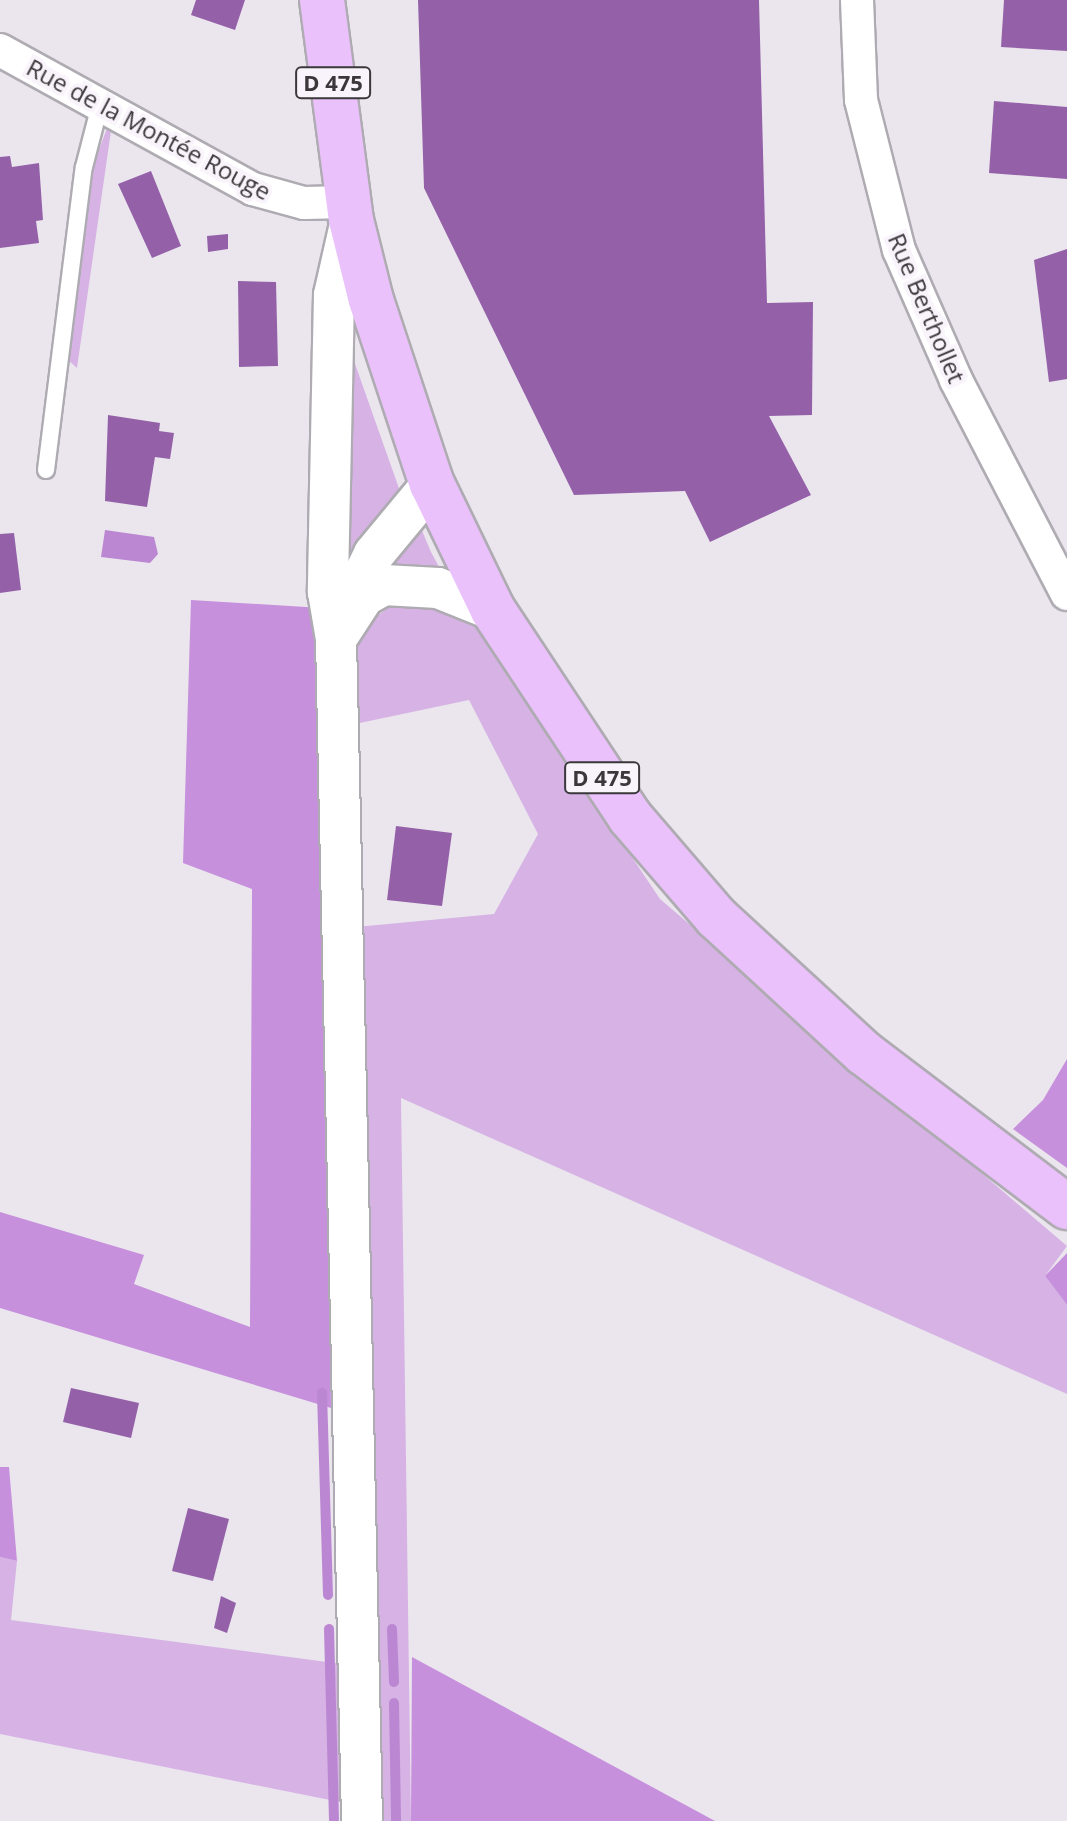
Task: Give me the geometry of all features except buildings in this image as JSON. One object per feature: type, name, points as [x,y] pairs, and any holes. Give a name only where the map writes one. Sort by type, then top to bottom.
[{"type":"main road","name":"D 475","points":[[322,0],[348,196],[394,378],[432,484],[493,610],[630,817],[716,917],[864,1053],[1067,1207]]},
{"type":"street","name":"Rue Berthollet","points":[[857,0],[861,100],[899,250],[956,380],[1067,594]]},
{"type":"street","name":"Rue de la Montée Rouge","points":[[0,50],[268,195],[348,196]]},
{"type":"street","points":[[348,196],[332,338],[328,592],[336,639],[362,1821]]},
{"type":"street","points":[[336,639],[374,554],[432,484]]},
{"type":"street","points":[[336,639],[364,596],[384,585],[438,588],[493,610]]},
{"type":"lane","points":[[46,470],[84,167],[100,105]]},
{"type":"shaded area","points":[[109,123],[112,124],[77,368],[67,359],[92,168]]},
{"type":"shaded area","points":[[348,344],[401,494],[359,559],[350,557]]},
{"type":"shaded area","points":[[418,521],[431,552],[444,576],[380,566]]},
{"type":"shaded area","points":[[105,530],[154,537],[158,554],[150,563],[101,557]]},
{"type":"shaded area","points":[[191,600],[322,608],[331,1408],[0,1308],[0,1212],[144,1255],[134,1284],[250,1327],[252,889],[183,863]]},
{"type":"shaded area","points":[[442,601],[477,625],[660,899],[1067,1246],[1045,1276],[1067,1305],[1067,1394],[401,1098],[411,1821],[380,1821],[356,927],[494,914],[538,834],[469,700],[355,724],[356,632],[393,604]]},
{"type":"shaded area","points":[[1067,1059],[1067,1168],[1013,1129],[1043,1100]]},
{"type":"shaded area","points":[[1067,1253],[1067,1305],[1045,1276]]},
{"type":"shaded area","points":[[0,1467],[9,1467],[17,1561],[0,1557]]},
{"type":"shaded area","points":[[0,1557],[17,1561],[11,1620],[342,1664],[340,1802],[0,1734]]},
{"type":"shaded area","points":[[412,1657],[715,1821],[411,1821]]},
{"type":"waterway","points":[[322,1393],[328,1595]]},
{"type":"waterway","points":[[329,1629],[334,1819]]},
{"type":"waterway","points":[[392,1629],[394,1682]]},
{"type":"waterway","points":[[394,1703],[396,1821]]}]
